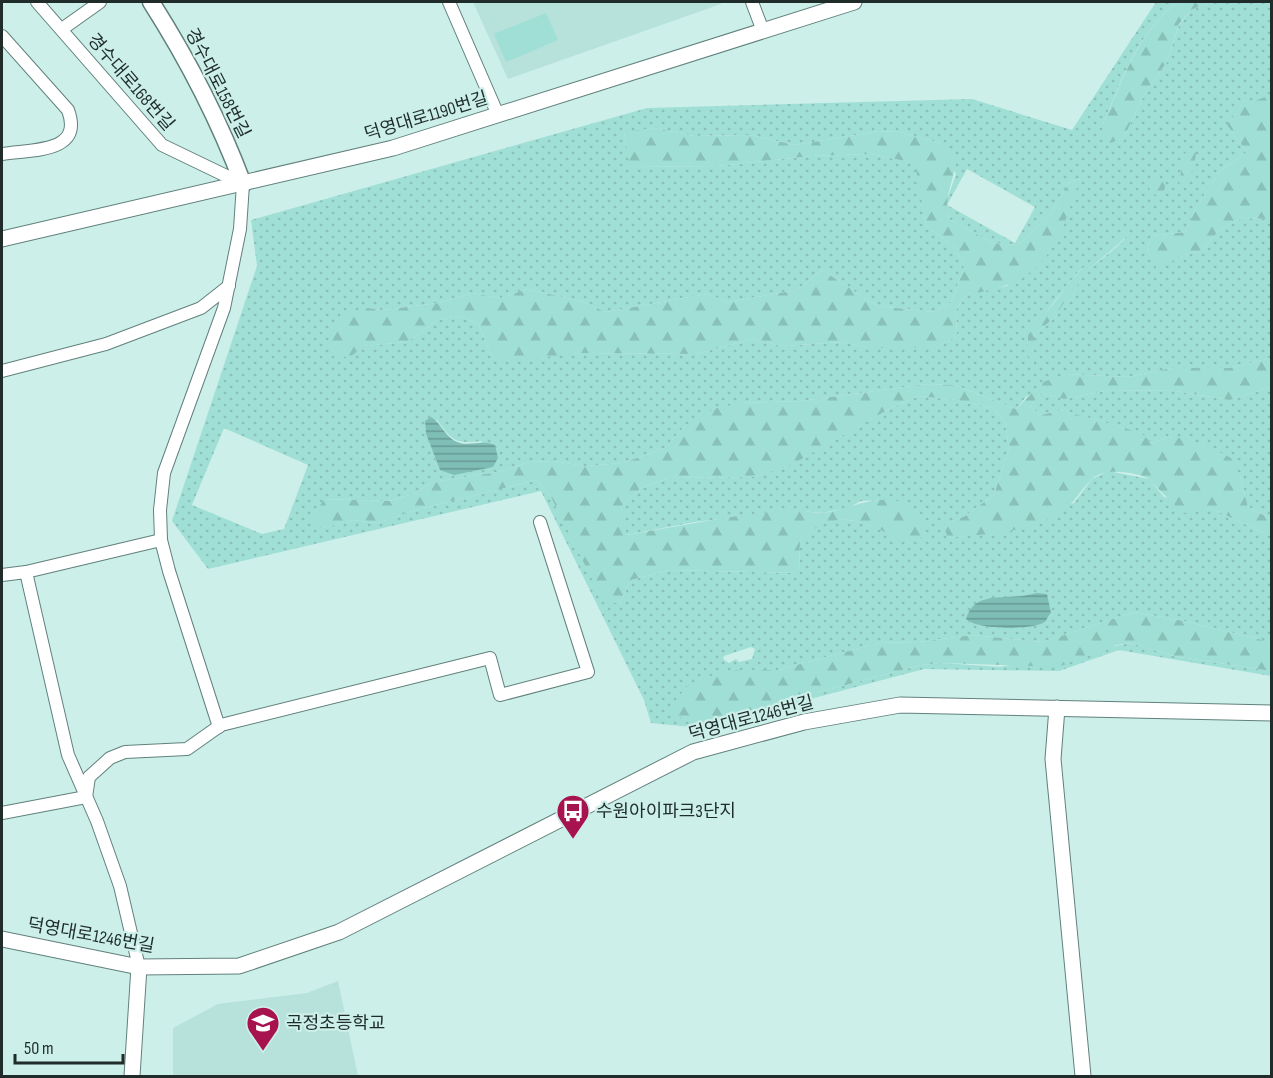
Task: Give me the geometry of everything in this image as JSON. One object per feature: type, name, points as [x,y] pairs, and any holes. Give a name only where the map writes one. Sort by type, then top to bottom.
[{"type":"main road","name":"경수대로158번길","points":[[151,2],[178,43],[221,126],[243,184]]},
{"type":"street","name":"경수대로168번길","points":[[37,2],[162,146],[243,184]]},
{"type":"street","points":[[62,29],[100,2]]},
{"type":"street","points":[[449,2],[498,115]]},
{"type":"street","points":[[752,2],[763,31]]},
{"type":"street","name":"덕영대로1190번길","points":[[2,239],[393,148],[854,2]]},
{"type":"street","points":[[2,36],[68,110],[73,123],[70,136],[61,144],[2,154]]},
{"type":"street","points":[[219,727],[161,540],[159,510],[164,473],[230,286],[240,229],[243,184]]},
{"type":"street","points":[[2,371],[106,344],[201,308],[230,286]]},
{"type":"street","points":[[86,797],[89,777],[110,758],[125,752],[187,749],[219,727],[490,658],[500,695],[588,672],[540,522]]},
{"type":"street","points":[[2,575],[26,572],[161,540]]},
{"type":"street","points":[[26,572],[68,755],[120,886],[139,967],[132,1077]]},
{"type":"street","name":"덕영대로1246번길","points":[[2,939],[139,967],[239,966],[339,932],[693,752],[804,722],[900,705],[1272,713]]},
{"type":"street","points":[[1057,708],[1053,759],[1083,1077]]},
{"type":"street","points":[[2,813],[86,797]]},
{"type":"shaded area","points":[[473,2],[720,2],[721,4],[508,79]]},
{"type":"shaded area","points":[[431,417],[455,441],[464,444],[490,443],[495,445],[498,458],[493,467],[454,475],[440,470],[426,434],[425,421]]},
{"type":"shaded area","points":[[1036,593],[1047,594],[1051,613],[1046,621],[1040,624],[1005,628],[972,623],[966,619],[970,609],[985,600]]},
{"type":"shaded area","name":"곡정초등학교","points":[[338,981],[358,1076],[173,1076],[173,1028],[218,1004],[307,993]]},
{"type":"green space","points":[[1156,2],[1178,2],[1164,14],[1142,42],[1125,73],[1103,124],[1124,137],[1146,91],[1167,62],[1179,25],[1191,10],[1211,2],[1271,2],[1271,96],[1227,125],[1247,152],[1220,171],[1198,204],[1185,232],[1152,236],[1147,249],[1157,268],[1184,255],[1202,251],[1219,230],[1242,218],[1271,219],[1271,358],[1229,368],[1172,368],[1128,377],[1066,374],[1026,397],[1016,409],[955,385],[927,384],[801,401],[740,403],[686,425],[665,448],[623,463],[584,466],[554,461],[529,462],[498,472],[433,482],[413,494],[388,501],[324,499],[322,528],[353,520],[378,523],[412,511],[537,480],[552,499],[577,545],[620,603],[631,580],[671,570],[799,573],[800,541],[815,526],[829,521],[864,523],[907,543],[890,500],[861,501],[848,508],[821,513],[794,510],[695,522],[626,535],[621,507],[641,488],[669,478],[753,477],[790,465],[889,409],[918,396],[957,400],[993,408],[1005,422],[1009,448],[994,495],[965,516],[944,525],[948,538],[980,534],[1074,503],[1092,479],[1108,471],[1149,479],[1164,497],[1208,507],[1271,536],[1271,642],[1184,621],[1134,612],[1043,642],[972,635],[919,642],[878,643],[778,670],[737,670],[695,722],[722,718],[921,665],[942,663],[1000,667],[1131,643],[1173,656],[1271,671],[1271,676],[1119,650],[1059,671],[924,669],[701,728],[651,723],[644,700],[541,491],[208,569],[172,521],[257,266],[251,220],[647,108],[972,99],[1072,130]],"holes":[[[655,128],[694,136],[750,135],[795,145],[879,131],[900,132],[940,143],[956,174],[945,206],[949,219],[993,243],[1018,245],[1049,216],[1069,182],[1080,179],[1007,286],[967,294],[956,310],[957,336],[936,348],[868,348],[843,342],[782,346],[753,339],[696,354],[580,353],[493,359],[478,323],[458,316],[438,320],[407,342],[364,346],[368,308],[382,310],[439,303],[472,293],[502,298],[527,289],[580,301],[606,312],[707,294],[728,302],[797,290],[822,270],[877,306],[933,312],[951,303],[964,267],[955,247],[926,226],[916,163],[871,154],[812,156],[717,166],[631,167],[624,133]],[[967,169],[1035,207],[1015,243],[947,205]],[[1129,232],[1114,249],[1089,269],[1077,286],[1073,298],[1063,304],[1056,316],[1034,335],[1033,365],[1028,324],[1039,321],[1078,272]],[[437,420],[456,440],[483,441],[440,470],[426,434],[425,421]],[[224,428],[308,465],[284,529],[262,534],[192,505]],[[1036,593],[1051,613],[1039,624],[1017,628],[992,627],[972,623],[966,619],[970,610],[977,604],[994,598]],[[751,647],[755,649],[752,659],[739,662],[736,659],[729,663],[723,659],[724,656]]]},
{"type":"green space","points":[[1178,2],[1211,2],[1191,10],[1179,24],[1167,62],[1146,91],[1124,137],[1110,143],[1102,135],[1103,124],[1125,73],[1152,28]]},
{"type":"green space","points":[[546,13],[558,40],[506,62],[494,34]]},
{"type":"green space","points":[[1272,96],[1271,219],[1242,218],[1219,230],[1202,251],[1184,255],[1157,269],[1147,249],[1152,236],[1185,232],[1198,204],[1220,171],[1247,152],[1227,125],[1241,105]]},
{"type":"green space","points":[[655,128],[694,136],[750,135],[795,145],[879,131],[900,132],[940,143],[957,155],[947,203],[949,219],[993,243],[1018,245],[1049,216],[1069,182],[1080,179],[1064,224],[1045,258],[1032,271],[1015,282],[967,294],[956,310],[957,336],[936,348],[868,348],[843,342],[782,346],[753,339],[696,354],[580,353],[501,362],[493,359],[478,323],[458,316],[438,320],[407,342],[364,346],[350,357],[331,356],[329,344],[331,333],[342,313],[368,308],[382,310],[439,303],[472,293],[502,298],[527,289],[580,301],[606,312],[707,294],[728,302],[797,290],[822,270],[877,306],[933,312],[951,303],[964,267],[955,247],[926,226],[915,163],[871,154],[812,156],[717,166],[630,167],[624,132]]},
{"type":"green space","points":[[1192,148],[1196,153],[1193,168],[1190,175],[1179,184],[1184,154]]},
{"type":"green space","points":[[1157,179],[1163,181],[1165,187],[1163,193],[1157,195],[1151,193],[1149,187],[1151,181]]},
{"type":"green space","points":[[1130,231],[1123,240],[1089,269],[1077,287],[1073,298],[1063,304],[1056,316],[1034,335],[1034,366],[1028,355],[1028,324],[1048,310],[1070,281],[1087,264]]},
{"type":"green space","points":[[1271,358],[1271,387],[1230,400],[1176,391],[1110,390],[1064,399],[1041,393],[1030,407],[1041,415],[1062,410],[1141,433],[1152,443],[1171,436],[1206,445],[1231,458],[1240,476],[1248,507],[1271,519],[1271,536],[1208,507],[1184,513],[1147,478],[1134,474],[1110,472],[1096,476],[1065,510],[1039,523],[1001,532],[948,538],[943,525],[965,516],[994,495],[1009,448],[1005,422],[993,408],[957,400],[918,396],[889,409],[791,465],[753,477],[669,478],[641,488],[621,507],[627,535],[770,512],[795,510],[823,513],[882,500],[906,504],[926,519],[923,537],[906,543],[865,523],[839,520],[826,523],[800,541],[799,573],[671,570],[631,580],[620,603],[604,603],[552,499],[537,480],[412,511],[378,523],[353,520],[322,528],[312,519],[324,499],[389,501],[413,494],[433,482],[498,472],[529,462],[554,461],[584,466],[623,463],[665,448],[686,425],[713,409],[740,403],[801,401],[927,384],[955,385],[1016,409],[1043,382],[1066,374],[1128,377],[1172,368],[1229,368]]},
{"type":"green space","points":[[1271,387],[1271,519],[1248,507],[1240,476],[1171,436],[1152,443],[1140,433],[1062,410],[1041,415],[1030,407],[1041,393],[1064,399],[1110,390],[1176,391],[1230,400]]},
{"type":"green space","points":[[1134,612],[1184,621],[1271,642],[1271,671],[1173,656],[1131,643],[1116,645],[1058,667],[942,663],[921,665],[722,718],[695,722],[672,715],[675,701],[687,686],[706,677],[737,670],[778,670],[878,643],[919,642],[972,635],[1043,642]]},
{"type":"place","name":"수원아이파크3단지","points":[[573,840]]},
{"type":"place","name":"곡정초등학교","points":[[263,1052]]}]
